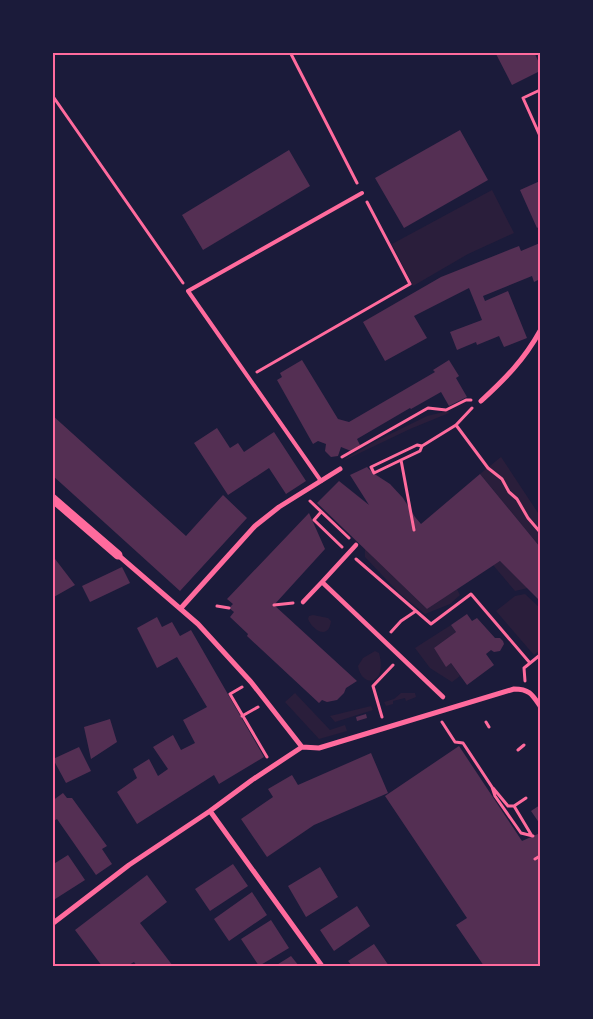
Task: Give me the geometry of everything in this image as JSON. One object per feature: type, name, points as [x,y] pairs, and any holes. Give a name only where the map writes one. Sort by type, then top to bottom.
[{"type":"street","points":[[481,402],[529,352],[540,331]]},
{"type":"street","points":[[181,608],[255,526],[279,508],[340,469]]},
{"type":"street","points":[[52,498],[198,624],[251,682],[302,747]]},
{"type":"street","points":[[303,602],[356,545]]},
{"type":"street","points":[[322,582],[443,697]]},
{"type":"street","points":[[52,924],[129,864],[302,747],[319,748],[514,689],[525,689],[534,696],[540,706]]},
{"type":"street","points":[[210,811],[322,966]]},
{"type":"lane","points":[[321,481],[188,291],[362,193]]},
{"type":"path","points":[[248,377],[410,284],[290,52]]},
{"type":"path","points":[[540,90],[523,98],[540,136]]},
{"type":"path","points":[[52,95],[188,291]]},
{"type":"path","points":[[340,469],[341,458],[428,408],[446,410],[466,400],[481,402]]},
{"type":"path","points":[[422,446],[417,445],[371,467],[374,473],[420,451],[422,446],[456,425],[470,410],[481,402]]},
{"type":"path","points":[[456,425],[488,468],[502,479],[528,518],[540,532]]},
{"type":"path","points":[[401,460],[414,530]]},
{"type":"path","points":[[302,494],[350,539]]},
{"type":"path","points":[[321,512],[314,520],[431,624],[471,594],[530,663]]},
{"type":"path","points":[[274,605],[303,602]]},
{"type":"path","points":[[217,606],[229,608]]},
{"type":"path","points":[[401,621],[416,611]]},
{"type":"path","points":[[525,689],[524,668],[540,654]]},
{"type":"path","points":[[382,717],[373,686],[401,657]]},
{"type":"path","points":[[251,682],[230,694],[272,766]]},
{"type":"path","points":[[242,716],[267,702]]},
{"type":"path","points":[[486,722],[489,727]]},
{"type":"path","points":[[456,742],[463,743],[492,787],[508,806],[514,806],[526,798]]},
{"type":"path","points":[[518,750],[524,745]]},
{"type":"path","points":[[492,787],[494,796],[521,833],[533,836],[514,806]]},
{"type":"path","points":[[535,859],[540,856]]},
{"type":"shaded area","points":[[492,190],[514,233],[468,254],[413,286],[392,244]]},
{"type":"shaded area","points":[[448,411],[449,413],[410,429],[343,461],[374,442],[427,416]]},
{"type":"shaded area","points":[[501,457],[540,516],[540,547],[480,474]]},
{"type":"shaded area","points":[[365,549],[427,609],[457,589],[460,595],[450,604],[425,614],[399,593],[365,557]]},
{"type":"shaded area","points":[[500,561],[528,588],[515,591],[493,565]]},
{"type":"shaded area","points":[[525,594],[540,606],[540,650],[534,655],[496,611],[515,596]]},
{"type":"shaded area","points":[[309,616],[328,618],[331,621],[330,627],[324,632],[317,630],[308,619]]},
{"type":"shaded area","points":[[451,625],[456,632],[434,648],[446,666],[451,663],[460,676],[452,682],[430,668],[415,648]]},
{"type":"shaded area","points":[[375,651],[379,653],[380,672],[373,680],[369,680],[360,673],[358,666],[363,658]]},
{"type":"shaded area","points":[[295,693],[330,730],[345,725],[347,731],[319,739],[285,702]]},
{"type":"shaded area","points":[[401,693],[415,693],[416,697],[406,701],[405,698],[393,701],[393,704],[386,706],[384,702],[394,699]]},
{"type":"shaded area","points":[[371,706],[373,710],[335,722],[330,716]]},
{"type":"building","points":[[495,52],[534,52],[540,65],[540,71],[512,85]]},
{"type":"building","points":[[460,130],[488,180],[404,228],[375,178]]},
{"type":"building","points":[[289,150],[310,186],[203,250],[182,215]]},
{"type":"building","points":[[540,181],[540,226],[537,228],[520,190]]},
{"type":"building","points":[[540,243],[540,279],[534,282],[532,276],[483,296],[485,301],[508,291],[527,338],[504,347],[499,336],[477,345],[476,342],[457,350],[450,332],[482,320],[469,288],[414,316],[427,338],[385,361],[363,322],[441,277],[519,246],[521,251]]},
{"type":"building","points":[[302,360],[338,419],[349,422],[435,372],[433,370],[449,360],[459,376],[456,378],[467,397],[449,406],[441,392],[357,439],[360,445],[351,451],[341,447],[338,456],[331,457],[325,451],[326,444],[318,441],[313,444],[277,380],[282,377],[280,373]]},
{"type":"building","points":[[52,415],[186,536],[223,495],[247,518],[180,591],[52,475]]},
{"type":"building","points":[[217,428],[230,448],[238,443],[244,452],[274,432],[306,481],[286,494],[269,468],[228,495],[194,443]]},
{"type":"building","points":[[367,467],[390,484],[403,498],[421,524],[480,474],[540,547],[540,601],[500,561],[427,609],[317,503],[339,481],[369,505],[350,475]]},
{"type":"building","points":[[309,513],[325,549],[274,605],[357,681],[346,688],[337,700],[327,702],[322,700],[319,703],[247,636],[248,634],[230,617],[234,612],[229,608],[233,604],[227,599]]},
{"type":"building","points":[[52,555],[75,585],[52,598]]},
{"type":"building","points":[[122,567],[130,583],[90,602],[82,586]]},
{"type":"building","points":[[467,614],[472,621],[477,618],[495,638],[500,638],[504,644],[500,651],[494,652],[491,650],[486,654],[494,665],[467,685],[451,663],[446,667],[434,648],[456,632],[451,625]]},
{"type":"building","points":[[157,617],[162,627],[172,622],[180,636],[191,630],[264,757],[219,784],[214,775],[137,824],[117,792],[137,778],[133,769],[149,759],[158,776],[168,769],[153,747],[173,735],[181,750],[195,743],[183,720],[207,707],[177,657],[157,668],[137,628]]},
{"type":"building","points":[[366,714],[367,718],[357,721],[356,717]]},
{"type":"building","points":[[110,719],[117,742],[91,759],[84,727]]},
{"type":"building","points":[[459,746],[522,841],[540,833],[540,966],[484,966],[456,925],[467,918],[385,796]]},
{"type":"building","points":[[79,747],[91,771],[66,783],[53,759]]},
{"type":"building","points":[[371,753],[388,793],[314,825],[267,857],[241,819],[273,797],[268,789],[292,775],[298,785]]},
{"type":"building","points":[[63,793],[67,798],[72,798],[107,846],[102,849],[112,864],[96,875],[57,819],[52,822],[52,801]]},
{"type":"building","points":[[540,805],[540,824],[531,811]]},
{"type":"building","points":[[68,855],[85,880],[52,901],[52,865]]},
{"type":"building","points":[[233,864],[248,886],[210,911],[195,889]]},
{"type":"building","points":[[320,867],[338,897],[306,917],[288,886]]},
{"type":"building","points":[[147,875],[167,902],[140,923],[173,966],[137,966],[134,962],[127,966],[102,966],[75,930]]},
{"type":"building","points":[[252,892],[267,915],[229,941],[214,919]]},
{"type":"building","points":[[357,906],[370,926],[334,951],[320,930]]},
{"type":"building","points":[[271,920],[289,948],[259,966],[241,939]]},
{"type":"building","points":[[374,944],[389,966],[352,966],[348,961]]},
{"type":"building","points":[[291,956],[299,966],[275,966]]}]
